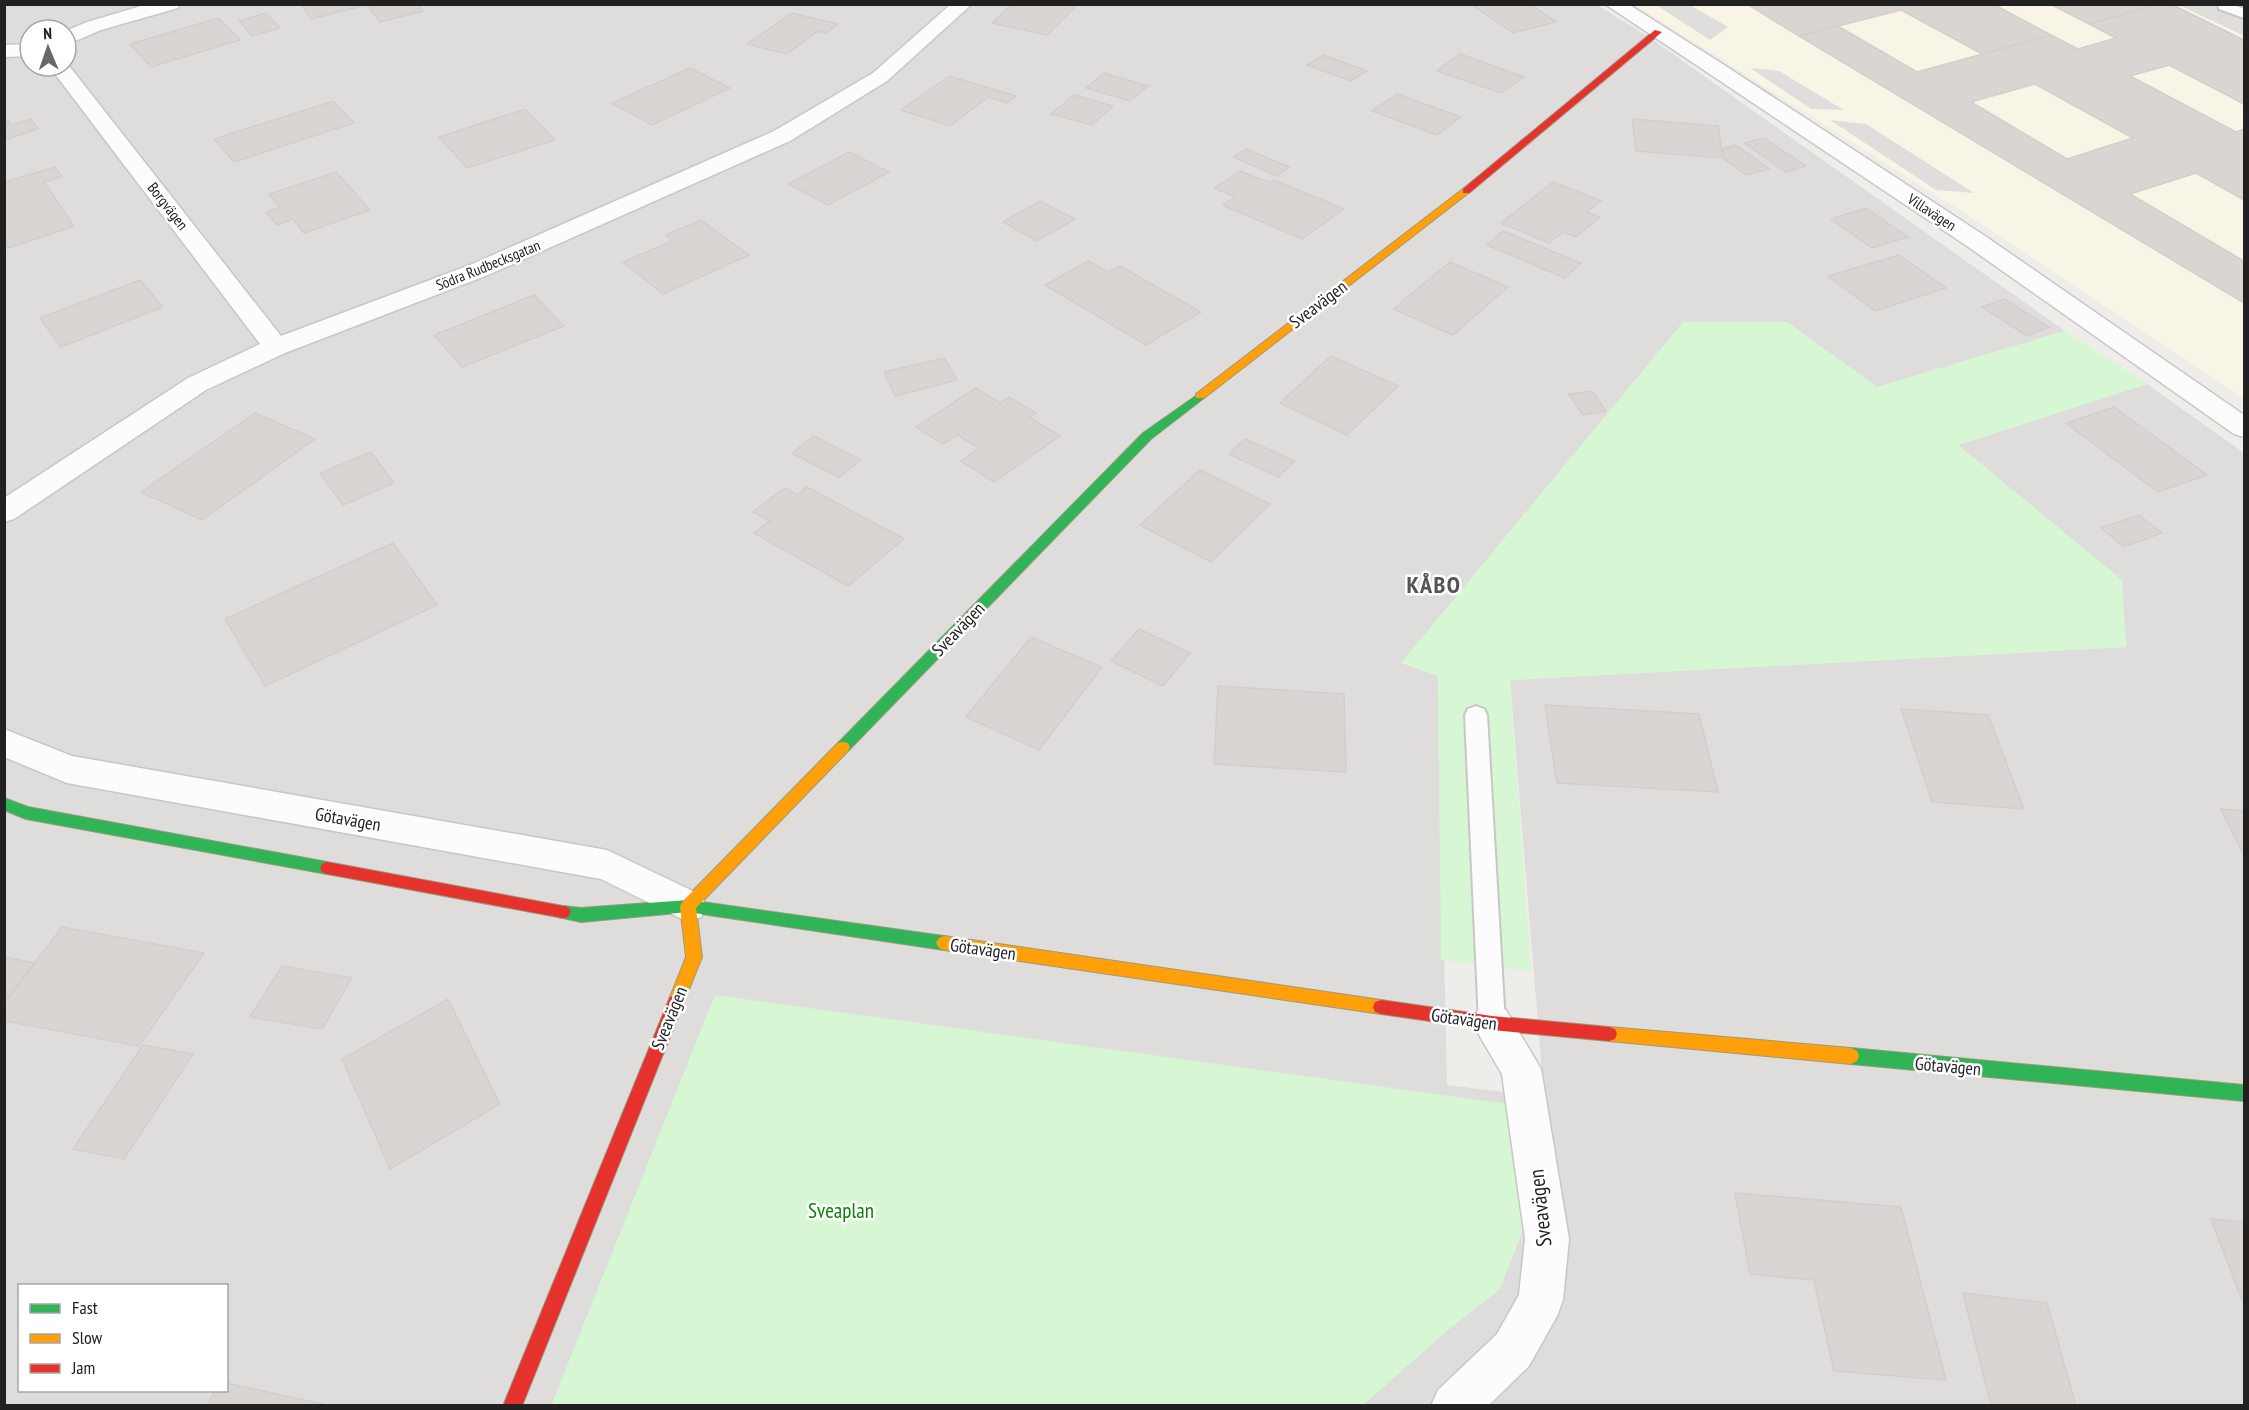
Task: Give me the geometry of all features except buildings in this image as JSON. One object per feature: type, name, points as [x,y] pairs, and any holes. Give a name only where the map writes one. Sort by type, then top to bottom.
[{"type":"street","points":[[78,33],[94,26],[171,4]]},
{"type":"street","name":"Södra Rudbecksgatan","points":[[4,513],[197,384],[276,347],[479,270],[782,136],[880,77],[963,4]]},
{"type":"street","name":"Villavägen","points":[[1614,4],[1976,241],[2244,428]]},
{"type":"street","name":"Sveavägen","points":[[512,1406],[694,957],[688,906],[1147,436],[1459,196],[1658,32]]},
{"type":"street","name":"Borgvägen","points":[[68,78],[276,347]]},
{"type":"street","name":"Götavägen","points":[[4,742],[67,769],[607,865],[688,906]]},
{"type":"street","name":"Götavägen","points":[[4,804],[26,813],[581,915],[688,906],[1492,1023],[2244,1094]]},
{"type":"street","name":"Sveavägen","points":[[1454,1406],[1513,1350],[1541,1300],[1547,1239],[1521,1070],[1492,1023]]},
{"type":"lane","points":[[2225,4],[2224,6],[2244,14]]},
{"type":"lane","points":[[1476,715],[1492,1023]]},
{"type":"shaded area","points":[[5,5],[1597,5],[1646,35],[2065,331],[1877,387],[1787,322],[1401,662],[1438,675],[1447,1085],[1544,1097],[1510,680],[2126,647],[2121,580],[1958,445],[2147,384],[2244,453],[2244,1405],[5,1406]]},
{"type":"shaded area","points":[[1636,5],[2244,5],[2244,398],[1963,212]]},
{"type":"shaded area","points":[[1656,5],[1690,5],[1728,27],[1710,40]]},
{"type":"shaded area","points":[[2179,5],[2244,5],[2244,36]]},
{"type":"shaded area","points":[[1750,68],[1779,71],[1844,110],[1811,109]]},
{"type":"shaded area","points":[[1830,120],[1866,124],[1974,193],[1936,190]]},
{"type":"green space","points":[[1683,322],[1787,322],[1877,387],[2065,331],[2147,384],[1958,445],[2122,580],[2126,647],[1510,680],[1531,971],[1441,960],[1438,676],[1401,663]]},
{"type":"green space","name":"Sveaplan","points":[[715,995],[1515,1105],[1523,1230],[1500,1289],[1447,1331],[1363,1405],[551,1406]]},
{"type":"traffic: fast","points":[[843,747],[1147,436],[1200,396]]},
{"type":"traffic: fast","points":[[4,804],[26,813],[327,868]]},
{"type":"traffic: fast","points":[[563,912],[581,915],[688,906],[944,943]]},
{"type":"traffic: fast","points":[[1851,1056],[2244,1093]]},
{"type":"traffic: slow","points":[[1200,396],[1466,191]]},
{"type":"traffic: slow","points":[[676,1002],[694,957],[688,906],[843,747]]},
{"type":"traffic: slow","points":[[944,943],[1381,1007]]},
{"type":"traffic: slow","points":[[1609,1034],[1851,1056]]},
{"type":"traffic: jam","points":[[1466,191],[1658,32]]},
{"type":"traffic: jam","points":[[327,868],[563,912]]},
{"type":"traffic: jam","points":[[512,1406],[676,1002]]},
{"type":"traffic: jam","points":[[1381,1007],[1492,1023],[1609,1034]]},
{"type":"district","name":"KÅBO","points":[[1434,584]]}]
